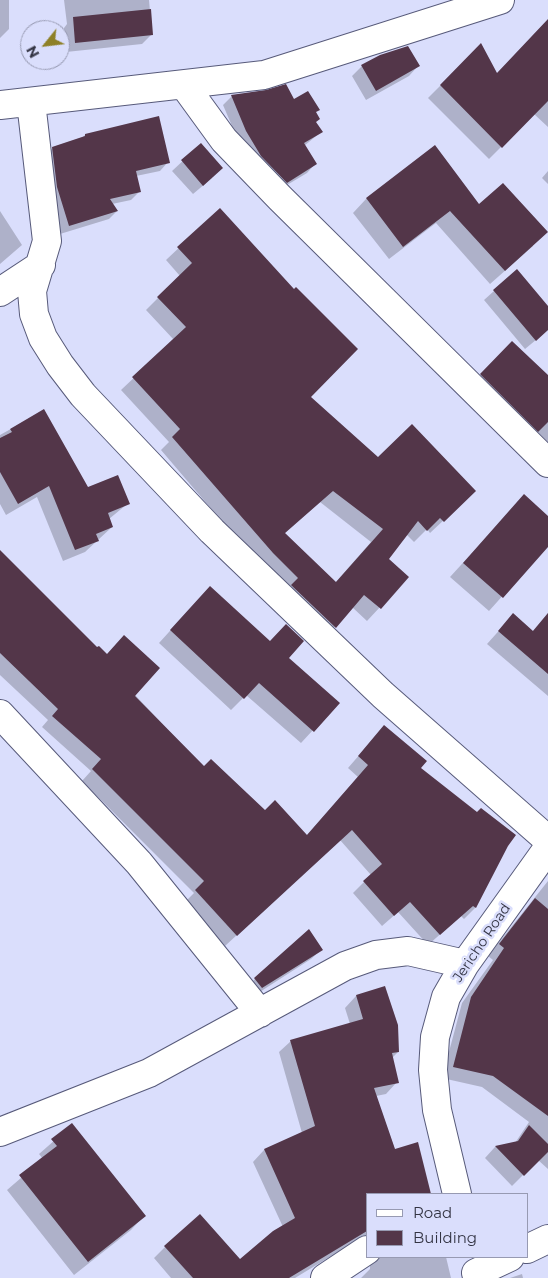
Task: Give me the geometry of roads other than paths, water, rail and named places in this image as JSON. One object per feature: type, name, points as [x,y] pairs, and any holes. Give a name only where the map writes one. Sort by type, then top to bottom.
[{"type":"street","points":[[0,105],[264,75],[500,0]]},
{"type":"street","points":[[184,84],[224,140],[274,192],[548,463]]},
{"type":"street","points":[[31,102],[48,241],[32,291],[34,314],[47,345],[83,396],[212,531],[383,695],[548,840]]},
{"type":"street","points":[[0,292],[41,265]]},
{"type":"street","points":[[0,714],[139,863],[260,1013]]},
{"type":"street","name":"Jericho Road","points":[[457,1193],[437,1110],[433,1070],[435,1037],[446,997],[465,964],[544,864]]},
{"type":"street","points":[[0,1132],[149,1073],[345,966],[376,955],[408,952],[465,964]]},
{"type":"street","points":[[528,1248],[548,1238]]},
{"type":"street","points":[[325,1278],[366,1251]]},
{"type":"street","points":[[475,1269],[507,1258]]}]
